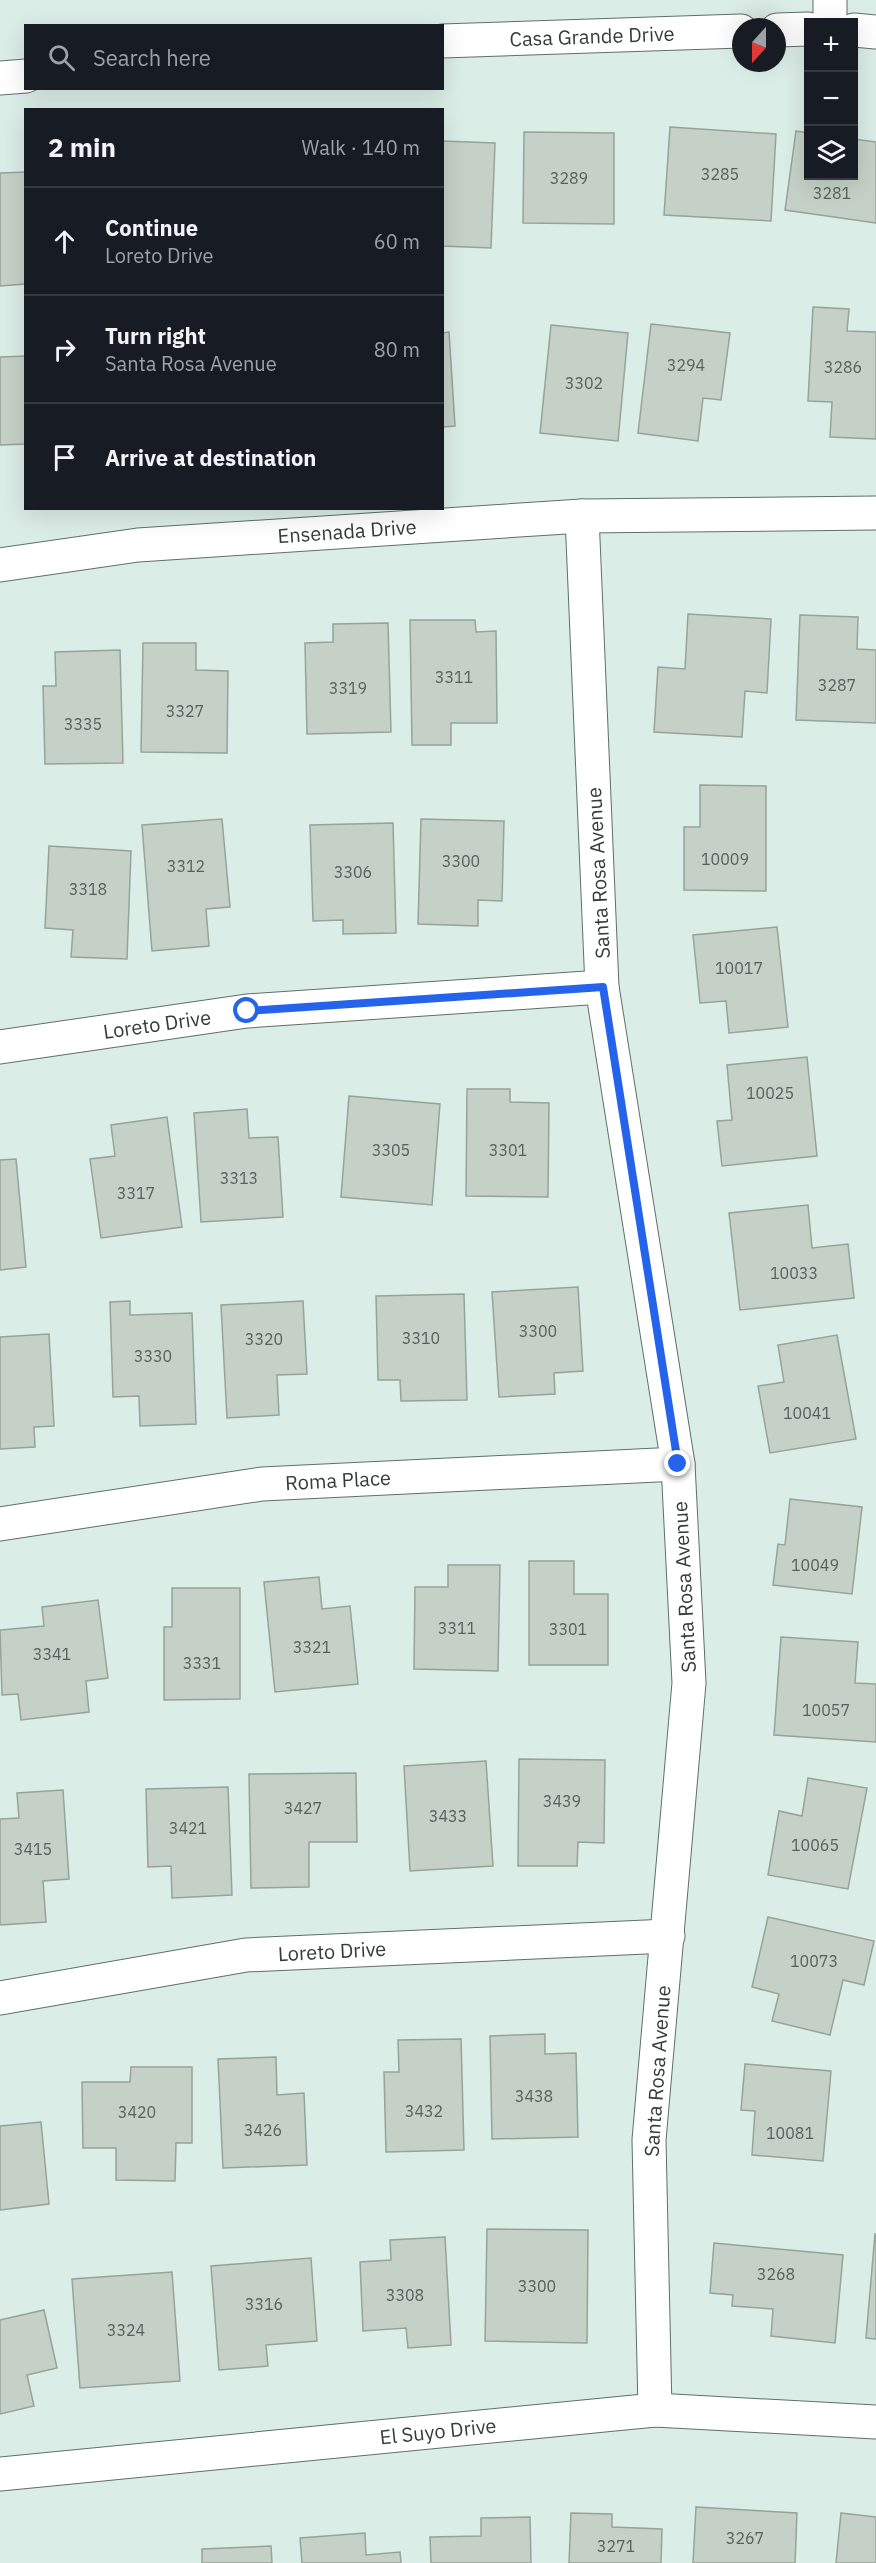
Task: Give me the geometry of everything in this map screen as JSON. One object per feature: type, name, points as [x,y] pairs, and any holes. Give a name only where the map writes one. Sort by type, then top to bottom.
[{"type":"street","points":[[830,0],[830,18]]},
{"type":"street","points":[[786,30],[804,29]]},
{"type":"street","points":[[858,30],[876,32]]},
{"type":"street","name":"Casa Grande Drive","points":[[444,40],[732,31]]},
{"type":"street","points":[[0,78],[24,75]]},
{"type":"street","name":"Ensenada Drive","points":[[0,565],[138,546],[582,516],[876,513]]},
{"type":"street","name":"Santa Rosa Avenue","points":[[582,516],[603,987],[678,1464],[689,1683],[649,2140],[655,2410]]},
{"type":"street","name":"Loreto Drive","points":[[0,1047],[247,1011],[603,987]]},
{"type":"street","name":"Roma Place","points":[[0,1524],[262,1484],[678,1464]]},
{"type":"street","name":"Loreto Drive","points":[[0,1998],[246,1955],[668,1936]]},
{"type":"street","name":"El Suyo Drive","points":[[0,2474],[655,2410],[876,2422]]},
{"type":"building","points":[[670,127],[776,134],[771,221],[664,215]]},
{"type":"building","points":[[796,131],[804,132],[804,180],[858,180],[858,140],[876,142],[876,223],[785,210]]},
{"type":"building","points":[[524,132],[614,133],[614,224],[523,223]]},
{"type":"building","points":[[444,141],[495,143],[491,248],[444,246]]},
{"type":"building","points":[[24,172],[24,284],[0,286],[0,173]]},
{"type":"building","points":[[813,307],[849,309],[847,331],[876,332],[876,439],[830,437],[832,402],[808,401]]},
{"type":"building","points":[[651,324],[730,333],[721,400],[703,398],[698,441],[638,433]]},
{"type":"building","points":[[551,325],[628,333],[618,441],[540,433]]},
{"type":"building","points":[[449,332],[455,426],[444,427],[444,333]]},
{"type":"building","points":[[24,356],[24,444],[0,445],[0,357]]},
{"type":"building","points":[[688,614],[771,619],[767,693],[745,691],[742,737],[654,732],[658,667],[685,669]]},
{"type":"building","points":[[800,615],[858,617],[857,649],[876,650],[876,723],[796,720]]},
{"type":"building","points":[[410,620],[475,620],[476,632],[496,631],[497,723],[451,723],[451,745],[412,745]]},
{"type":"building","points":[[388,623],[391,732],[307,734],[305,643],[333,642],[333,624]]},
{"type":"building","points":[[143,643],[196,643],[196,670],[228,671],[227,753],[141,752]]},
{"type":"building","points":[[120,650],[123,763],[45,764],[43,686],[56,686],[55,652]]},
{"type":"building","points":[[700,785],[766,786],[766,891],[684,890],[684,827],[700,827]]},
{"type":"building","points":[[222,819],[230,907],[206,909],[209,946],[152,951],[142,825]]},
{"type":"building","points":[[421,819],[504,821],[502,901],[478,900],[478,926],[418,924]]},
{"type":"building","points":[[393,823],[396,933],[343,934],[343,920],[313,921],[310,825]]},
{"type":"building","points":[[49,846],[131,851],[127,959],[71,957],[73,930],[45,928]]},
{"type":"building","points":[[777,927],[788,1027],[729,1033],[726,1001],[700,1003],[693,935]]},
{"type":"building","points":[[807,1057],[817,1156],[722,1166],[717,1121],[732,1120],[727,1065]]},
{"type":"building","points":[[467,1089],[510,1089],[510,1102],[549,1103],[548,1197],[466,1196]]},
{"type":"building","points":[[349,1096],[440,1104],[432,1205],[341,1197]]},
{"type":"building","points":[[247,1109],[249,1138],[278,1137],[283,1217],[201,1222],[194,1113]]},
{"type":"building","points":[[167,1117],[182,1227],[101,1238],[90,1159],[115,1156],[111,1125]]},
{"type":"building","points":[[16,1159],[26,1267],[0,1270],[0,1160]]},
{"type":"building","points":[[808,1205],[812,1248],[848,1244],[854,1298],[740,1310],[729,1213]]},
{"type":"building","points":[[578,1287],[583,1371],[554,1373],[555,1394],[499,1397],[492,1292]]},
{"type":"building","points":[[464,1294],[467,1400],[401,1401],[400,1380],[378,1380],[376,1296]]},
{"type":"building","points":[[130,1301],[130,1315],[192,1313],[196,1424],[140,1426],[139,1396],[113,1397],[110,1302]]},
{"type":"building","points":[[303,1301],[307,1374],[277,1375],[279,1415],[227,1418],[221,1305]]},
{"type":"building","points":[[49,1334],[54,1426],[34,1427],[35,1447],[0,1449],[0,1337]]},
{"type":"building","points":[[837,1335],[856,1439],[770,1453],[758,1386],[784,1382],[778,1345]]},
{"type":"building","points":[[790,1499],[862,1507],[852,1594],[773,1585],[778,1544],[785,1545]]},
{"type":"building","points":[[529,1561],[574,1561],[574,1594],[608,1594],[608,1665],[529,1665]]},
{"type":"building","points":[[448,1565],[500,1565],[498,1671],[414,1669],[415,1587],[448,1587]]},
{"type":"building","points":[[319,1577],[322,1609],[350,1606],[358,1684],[275,1692],[264,1582]]},
{"type":"building","points":[[172,1588],[240,1588],[240,1699],[164,1700],[164,1627],[172,1627]]},
{"type":"building","points":[[98,1600],[108,1678],[86,1681],[89,1712],[21,1720],[18,1694],[2,1695],[0,1630],[44,1626],[42,1607]]},
{"type":"building","points":[[781,1637],[858,1642],[855,1683],[876,1684],[876,1742],[774,1735]]},
{"type":"building","points":[[519,1759],[605,1760],[604,1843],[578,1842],[577,1866],[518,1866]]},
{"type":"building","points":[[486,1761],[493,1866],[410,1871],[404,1766]]},
{"type":"building","points":[[356,1773],[357,1842],[309,1842],[309,1887],[251,1888],[249,1774]]},
{"type":"building","points":[[808,1778],[867,1788],[848,1889],[768,1875],[779,1811],[802,1816]]},
{"type":"building","points":[[228,1787],[232,1895],[172,1898],[171,1866],[148,1867],[146,1789]]},
{"type":"building","points":[[63,1790],[69,1879],[43,1881],[46,1922],[0,1925],[0,1819],[19,1818],[17,1793]]},
{"type":"building","points":[[768,1917],[874,1941],[864,1985],[843,1980],[830,2035],[772,2021],[779,1994],[752,1987]]},
{"type":"building","points":[[545,2034],[545,2054],[576,2053],[578,2137],[492,2139],[490,2036]]},
{"type":"building","points":[[461,2039],[464,2150],[386,2152],[384,2072],[399,2072],[398,2040]]},
{"type":"building","points":[[276,2057],[277,2095],[304,2093],[307,2165],[223,2168],[218,2059]]},
{"type":"building","points":[[745,2064],[831,2071],[823,2161],[752,2155],[755,2111],[741,2110]]},
{"type":"building","points":[[131,2067],[192,2067],[192,2143],[176,2143],[175,2181],[116,2180],[116,2148],[83,2148],[82,2082],[130,2082]]},
{"type":"building","points":[[41,2122],[49,2204],[0,2210],[0,2126]]},
{"type":"building","points":[[487,2229],[588,2230],[587,2343],[485,2341]]},
{"type":"building","points":[[876,2234],[876,2339],[866,2338]]},
{"type":"building","points":[[445,2237],[451,2345],[408,2348],[406,2328],[363,2331],[360,2262],[391,2260],[390,2240]]},
{"type":"building","points":[[714,2243],[843,2255],[835,2343],[771,2336],[773,2309],[732,2306],[733,2295],[710,2293]]},
{"type":"building","points":[[311,2258],[317,2341],[266,2345],[268,2366],[219,2370],[211,2266]]},
{"type":"building","points":[[172,2272],[180,2381],[80,2388],[72,2279]]},
{"type":"building","points":[[44,2310],[57,2368],[27,2375],[34,2406],[0,2414],[0,2320]]},
{"type":"building","points":[[696,2507],[797,2513],[795,2563],[693,2563]]},
{"type":"building","points":[[571,2513],[612,2514],[612,2527],[662,2529],[661,2563],[569,2563]]},
{"type":"building","points":[[841,2513],[876,2517],[876,2563],[836,2563]]},
{"type":"building","points":[[530,2517],[531,2563],[431,2563],[430,2537],[481,2536],[481,2518]]},
{"type":"building","points":[[365,2533],[366,2555],[400,2552],[401,2563],[302,2563],[300,2538]]},
{"type":"building","points":[[271,2546],[272,2563],[202,2563],[202,2549]]},
{"type":"route","points":[[247,1011],[603,987],[678,1464]]}]
